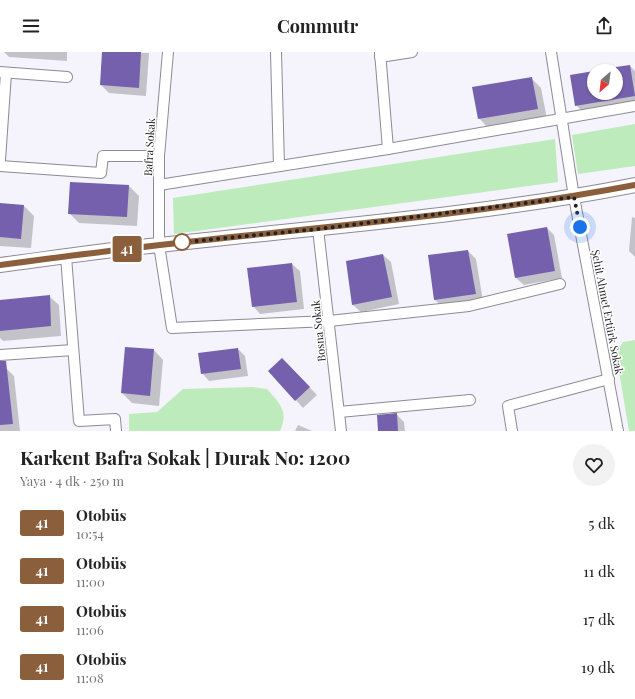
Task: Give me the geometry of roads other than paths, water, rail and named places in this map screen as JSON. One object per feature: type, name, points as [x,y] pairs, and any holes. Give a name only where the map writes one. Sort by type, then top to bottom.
[{"type":"street","name":"Bafra Sokak","points":[[168,52],[159,156],[159,245],[172,328],[329,321]]},
{"type":"street","points":[[276,52],[279,166]]},
{"type":"street","points":[[388,149],[380,54],[412,52]]},
{"type":"street","name":"Şehit Ahmet Ertürk Sokak","points":[[551,52],[574,197],[618,431]]},
{"type":"street","points":[[0,160],[3,73],[67,77]]},
{"type":"street","points":[[159,185],[388,149],[635,106]]},
{"type":"street","points":[[0,166],[101,173],[103,156],[159,156]]},
{"type":"street","points":[[0,265],[159,245],[318,229],[574,197],[635,185]]},
{"type":"street","name":"Bosna Sokak","points":[[318,229],[341,431]]},
{"type":"street","points":[[66,257],[80,421],[115,420],[116,431]]},
{"type":"street","points":[[329,321],[469,306],[560,284]]},
{"type":"street","points":[[0,355],[73,350]]},
{"type":"street","points":[[512,431],[508,406],[609,379]]},
{"type":"street","points":[[339,412],[470,400]]}]
